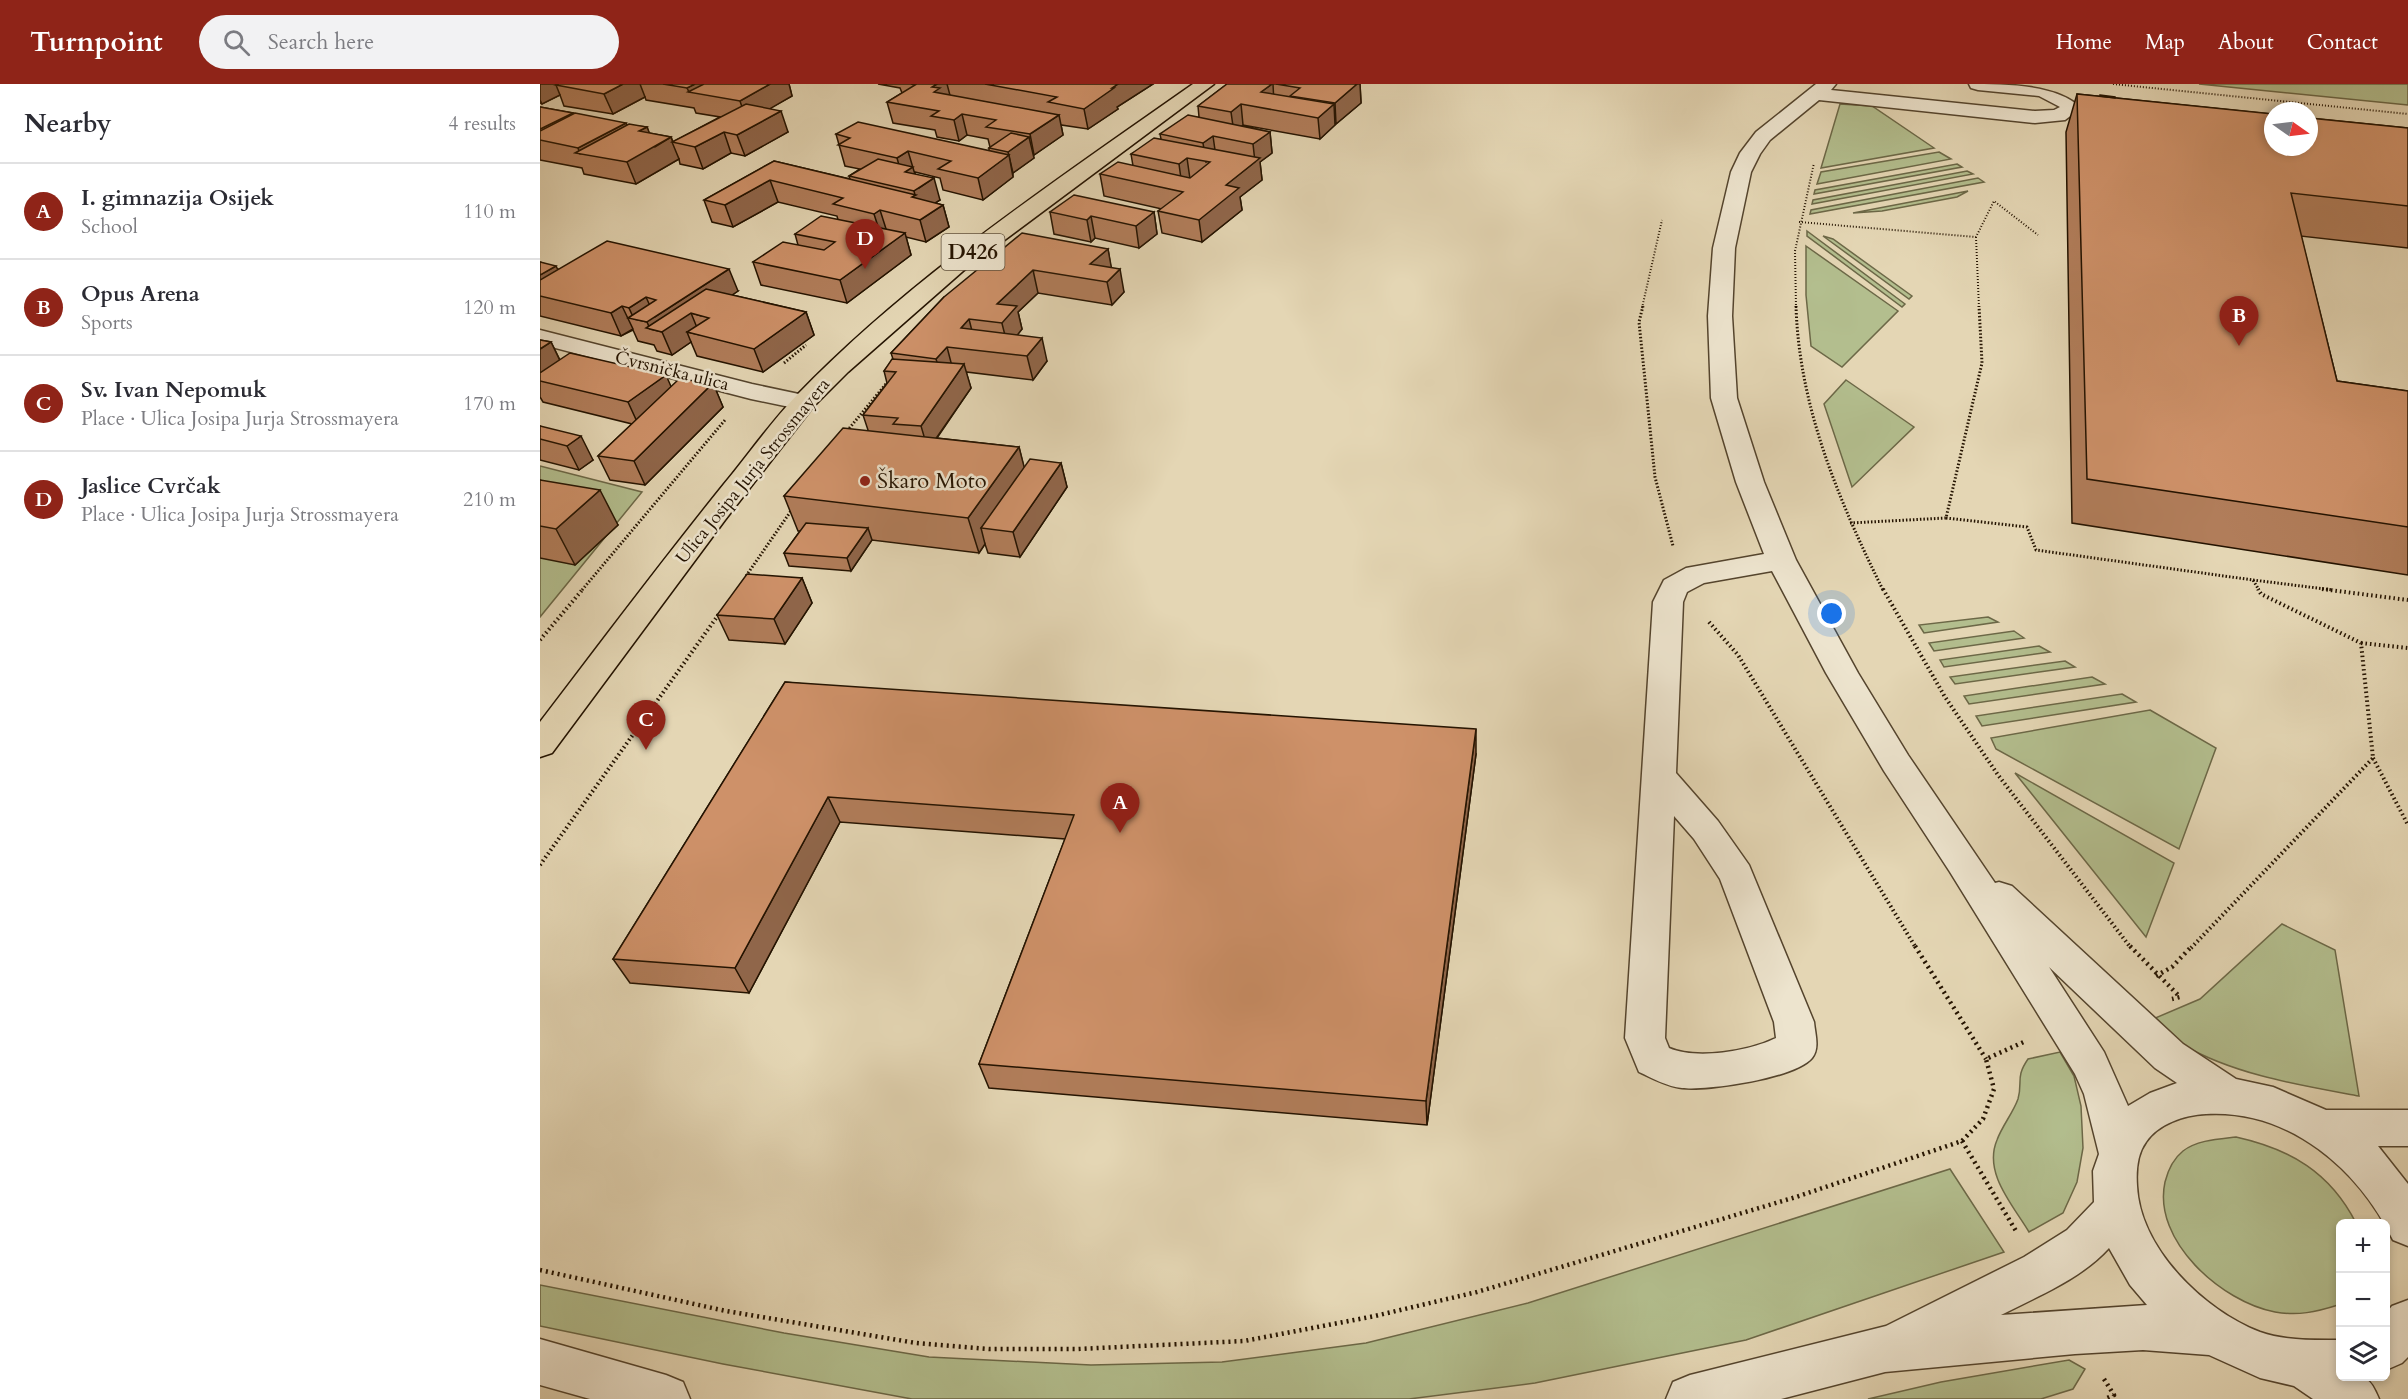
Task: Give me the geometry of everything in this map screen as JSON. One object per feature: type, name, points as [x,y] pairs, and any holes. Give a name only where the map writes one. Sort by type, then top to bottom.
[{"type":"main road","name":"Ulica Josipa Jurja Strossmayera","points":[[540,746],[715,514],[804,402],[879,331],[955,266],[1074,177],[1205,84]]},
{"type":"street","points":[[1978,84],[2081,95]]},
{"type":"street","points":[[2086,122],[1821,89],[1763,136],[1750,153],[1735,191],[1724,248],[1720,316],[1724,398],[1750,482],[1780,560],[1842,674],[1896,763],[1963,862],[2090,1064],[2104,1094],[2120,1152]]},
{"type":"street","points":[[2035,117],[2058,116],[2072,108],[2068,102],[2055,94],[2037,91]]},
{"type":"street","name":"Čvrsnička ulica","points":[[540,337],[804,402]]},
{"type":"street","points":[[1659,776],[1706,830],[1736,875],[1794,1022],[1797,1047],[1766,1062],[1707,1071],[1680,1071],[1653,1060],[1645,1038],[1668,602],[1674,587],[1696,575],[1780,560]]},
{"type":"street","points":[[1963,862],[2169,1056],[2228,1096]]},
{"type":"street","points":[[2355,1399],[2322,1364],[2259,1355],[2214,1334],[2168,1298],[2135,1254],[2116,1210],[2114,1169],[2126,1136],[2150,1111],[2185,1097],[2228,1096],[2274,1106],[2320,1128],[2362,1160],[2395,1199],[2408,1226]]},
{"type":"street","points":[[2320,1128],[2408,1128]]},
{"type":"street","points":[[1886,1349],[2040,1272],[2083,1245],[2116,1210]]},
{"type":"street","points":[[2390,1342],[2408,1322]]},
{"type":"street","points":[[1690,1399],[1886,1349],[2075,1331],[2143,1327],[2214,1334]]},
{"type":"street","points":[[540,1362],[666,1399]]},
{"type":"path","points":[[2113,84],[2408,114]]},
{"type":"path","points":[[1814,163],[1806,187],[1799,222],[1792,278],[1795,333],[1801,374],[1825,463],[1850,523],[1898,619],[1951,708],[1993,771],[2109,920],[2156,976],[2180,997],[2121,1013]]},
{"type":"path","points":[[1946,518],[1982,363],[1976,237],[1994,201],[2038,235]]},
{"type":"path","points":[[540,1270],[726,1311],[916,1343],[989,1349],[1078,1349],[1244,1341],[1375,1316],[1477,1292],[1796,1197],[1962,1141],[1983,1119],[1994,1089],[1986,1059],[1869,874],[1738,655],[1693,601],[1677,563],[1655,477],[1639,322],[1662,220]]},
{"type":"path","points":[[1799,222],[1976,237]]},
{"type":"path","points":[[845,433],[895,374]]},
{"type":"path","points":[[741,584],[793,508]]},
{"type":"path","points":[[1850,523],[1946,518],[2027,527],[2036,550],[2408,600]]},
{"type":"path","points":[[2253,580],[2261,594],[2361,643],[2408,648]]},
{"type":"path","points":[[540,865],[720,611]]},
{"type":"path","points":[[2361,643],[2373,758],[2408,825]]},
{"type":"path","points":[[2156,976],[2172,967],[2373,758]]},
{"type":"path","points":[[1986,1059],[2010,1047],[2067,1027]]},
{"type":"green space","points":[[2199,84],[2408,84],[2408,105]]},
{"type":"green space","points":[[1840,104],[1872,106],[1934,148],[1821,168]]},
{"type":"green space","points":[[1939,152],[1951,159],[1817,184],[1821,172]]},
{"type":"green space","points":[[1957,164],[1962,167],[1814,194],[1815,190]]},
{"type":"green space","points":[[1967,171],[1973,174],[1812,204],[1813,200]]},
{"type":"green space","points":[[1978,178],[1984,182],[1810,214],[1811,210]]},
{"type":"green space","points":[[1968,191],[1957,197],[1882,211],[1853,213]]},
{"type":"green space","points":[[1807,231],[1905,304],[1902,307],[1807,236]]},
{"type":"green space","points":[[1823,236],[1833,239],[1912,296],[1909,299]]},
{"type":"green space","points":[[1806,246],[1898,311],[1842,367],[1811,346],[1806,295]]},
{"type":"green space","points":[[1846,380],[1914,427],[1852,487],[1824,404]]},
{"type":"green space","points":[[540,466],[642,492],[540,617]]},
{"type":"green space","points":[[1988,617],[1998,622],[1924,633],[1919,625]]},
{"type":"green space","points":[[2014,631],[2024,638],[1934,651],[1929,643]]},
{"type":"green space","points":[[2039,646],[2050,652],[1944,667],[1940,660]]},
{"type":"green space","points":[[2065,661],[2075,667],[1955,684],[1950,677]]},
{"type":"green space","points":[[2092,677],[2105,684],[1969,704],[1964,696]]},
{"type":"green space","points":[[2122,694],[2136,702],[1982,726],[1976,716]]},
{"type":"green space","points":[[2150,710],[2216,748],[2179,849],[1996,749],[1991,738]]},
{"type":"green space","points":[[2015,773],[2174,863],[2146,937]]},
{"type":"green space","points":[[2282,924],[2335,950],[2359,1096],[2313,1088],[2223,1064],[2177,1042],[2146,1022],[2200,999]]},
{"type":"green space","points":[[2060,1052],[2074,1076],[2081,1106],[2083,1148],[2077,1182],[2063,1213],[2029,1232],[2002,1188],[1994,1164],[1994,1152],[1999,1135],[2018,1099],[2020,1075],[2024,1065],[2028,1059]]},
{"type":"green space","points":[[2236,1137],[2274,1148],[2306,1165],[2334,1190],[2346,1205],[2354,1219],[2336,1219],[2336,1306],[2291,1314],[2255,1306],[2213,1282],[2180,1246],[2169,1226],[2164,1204],[2165,1182],[2171,1165],[2183,1151],[2195,1144]]},
{"type":"green space","points":[[1950,1169],[2004,1252],[1746,1340],[1535,1383],[1409,1399],[912,1399],[723,1364],[540,1326],[540,1285],[784,1333],[929,1357],[1091,1365],[1222,1362],[1366,1343],[1528,1303]]},
{"type":"green space","points":[[2069,1360],[2085,1369],[2073,1389],[2041,1399],[1868,1399],[1941,1382]]},
{"type":"building","points":[[623,84],[604,94],[556,85]]},
{"type":"building","points":[[663,84],[695,84],[687,88]]},
{"type":"building","points":[[704,84],[770,84],[740,101],[688,92]]},
{"type":"building","points":[[911,84],[937,84],[932,87],[940,88],[934,92],[1059,115],[1030,134],[986,127],[996,120],[962,114],[954,120],[931,116],[939,111],[887,102],[915,85]]},
{"type":"building","points":[[985,84],[1118,84],[1084,109],[1048,102],[1057,97]]},
{"type":"building","points":[[1227,84],[1272,84],[1261,92],[1334,104],[1318,118],[1241,104],[1231,112],[1198,106]]},
{"type":"building","points":[[1276,84],[1357,84],[1335,103],[1290,96],[1300,88]]},
{"type":"building","points":[[2077,94],[2264,113],[2264,156],[2318,156],[2318,119],[2408,128],[2408,206],[2291,193],[2337,381],[2408,391],[2408,527],[2087,479]]},
{"type":"building","points":[[746,104],[781,111],[737,135],[724,132],[695,147],[672,142]]},
{"type":"building","points":[[540,107],[573,113],[540,129]]},
{"type":"building","points":[[575,113],[626,123],[578,148],[540,140],[540,131]]},
{"type":"building","points":[[1188,115],[1270,132],[1253,144],[1213,136],[1203,143],[1160,134]]},
{"type":"building","points":[[858,122],[1009,155],[978,178],[938,169],[951,161],[908,151],[897,158],[838,145],[850,138],[836,134]]},
{"type":"building","points":[[629,124],[647,127],[639,131],[671,137],[627,162],[575,153]]},
{"type":"building","points":[[1011,133],[1029,137],[1008,152],[989,148]]},
{"type":"building","points":[[1154,138],[1260,158],[1226,185],[1239,188],[1199,220],[1158,211],[1183,192],[1100,174],[1118,162],[1190,178],[1210,162],[1187,158],[1179,164],[1131,154]]},
{"type":"building","points":[[878,159],[913,167],[905,172],[934,178],[914,191],[849,176]]},
{"type":"building","points":[[774,161],[916,195],[912,197],[943,205],[920,220],[880,210],[874,214],[833,204],[843,198],[770,180],[725,205],[704,200]]},
{"type":"building","points":[[1074,195],[1154,212],[1136,226],[1091,216],[1087,220],[1050,212]]},
{"type":"building","points":[[821,216],[905,233],[840,280],[753,262],[783,242],[824,250],[835,242],[795,234]]},
{"type":"building","points":[[1022,233],[1108,249],[1090,264],[1120,269],[1107,282],[1033,270],[997,304],[1017,306],[1002,323],[969,319],[961,328],[1042,338],[1027,356],[947,347],[936,359],[891,353],[944,297]]},
{"type":"building","points":[[607,241],[729,269],[647,322],[628,318],[656,300],[646,297],[629,308],[622,306],[611,313],[540,296],[540,280]]},
{"type":"building","points":[[540,262],[556,266],[540,275]]},
{"type":"building","points":[[706,289],[806,312],[754,349],[687,332],[709,318],[691,313],[662,332],[646,328]]},
{"type":"building","points":[[540,340],[551,342],[540,349]]},
{"type":"building","points":[[570,353],[666,375],[628,402],[540,381],[540,373]]},
{"type":"building","points":[[892,359],[964,364],[921,426],[893,424],[898,418],[863,415],[896,372],[884,371]]},
{"type":"building","points":[[679,379],[713,383],[634,461],[598,456]]},
{"type":"building","points":[[540,426],[581,436],[567,446],[540,439]]},
{"type":"building","points":[[843,428],[1019,447],[968,518],[784,496]]},
{"type":"building","points":[[1030,459],[1061,463],[1013,532],[981,528]]},
{"type":"building","points":[[540,480],[600,490],[556,529],[540,526]]},
{"type":"building","points":[[806,523],[868,528],[847,558],[784,553]]},
{"type":"building","points":[[747,574],[802,578],[774,619],[717,615]]},
{"type":"building","points":[[785,682],[1476,729],[1426,1101],[979,1064],[1074,815],[828,797],[735,968],[613,959]]},
{"type":"place","name":"Jaslice Cvrčak","points":[[865,269]]},
{"type":"place","name":"Opus Arena","points":[[2239,346]]},
{"type":"place","name":"Škaro Moto","points":[[865,481]]},
{"type":"place","name":"Sv. Ivan Nepomuk","points":[[646,750]]},
{"type":"place","name":"I. gimnazija Osijek","points":[[1120,833]]}]
